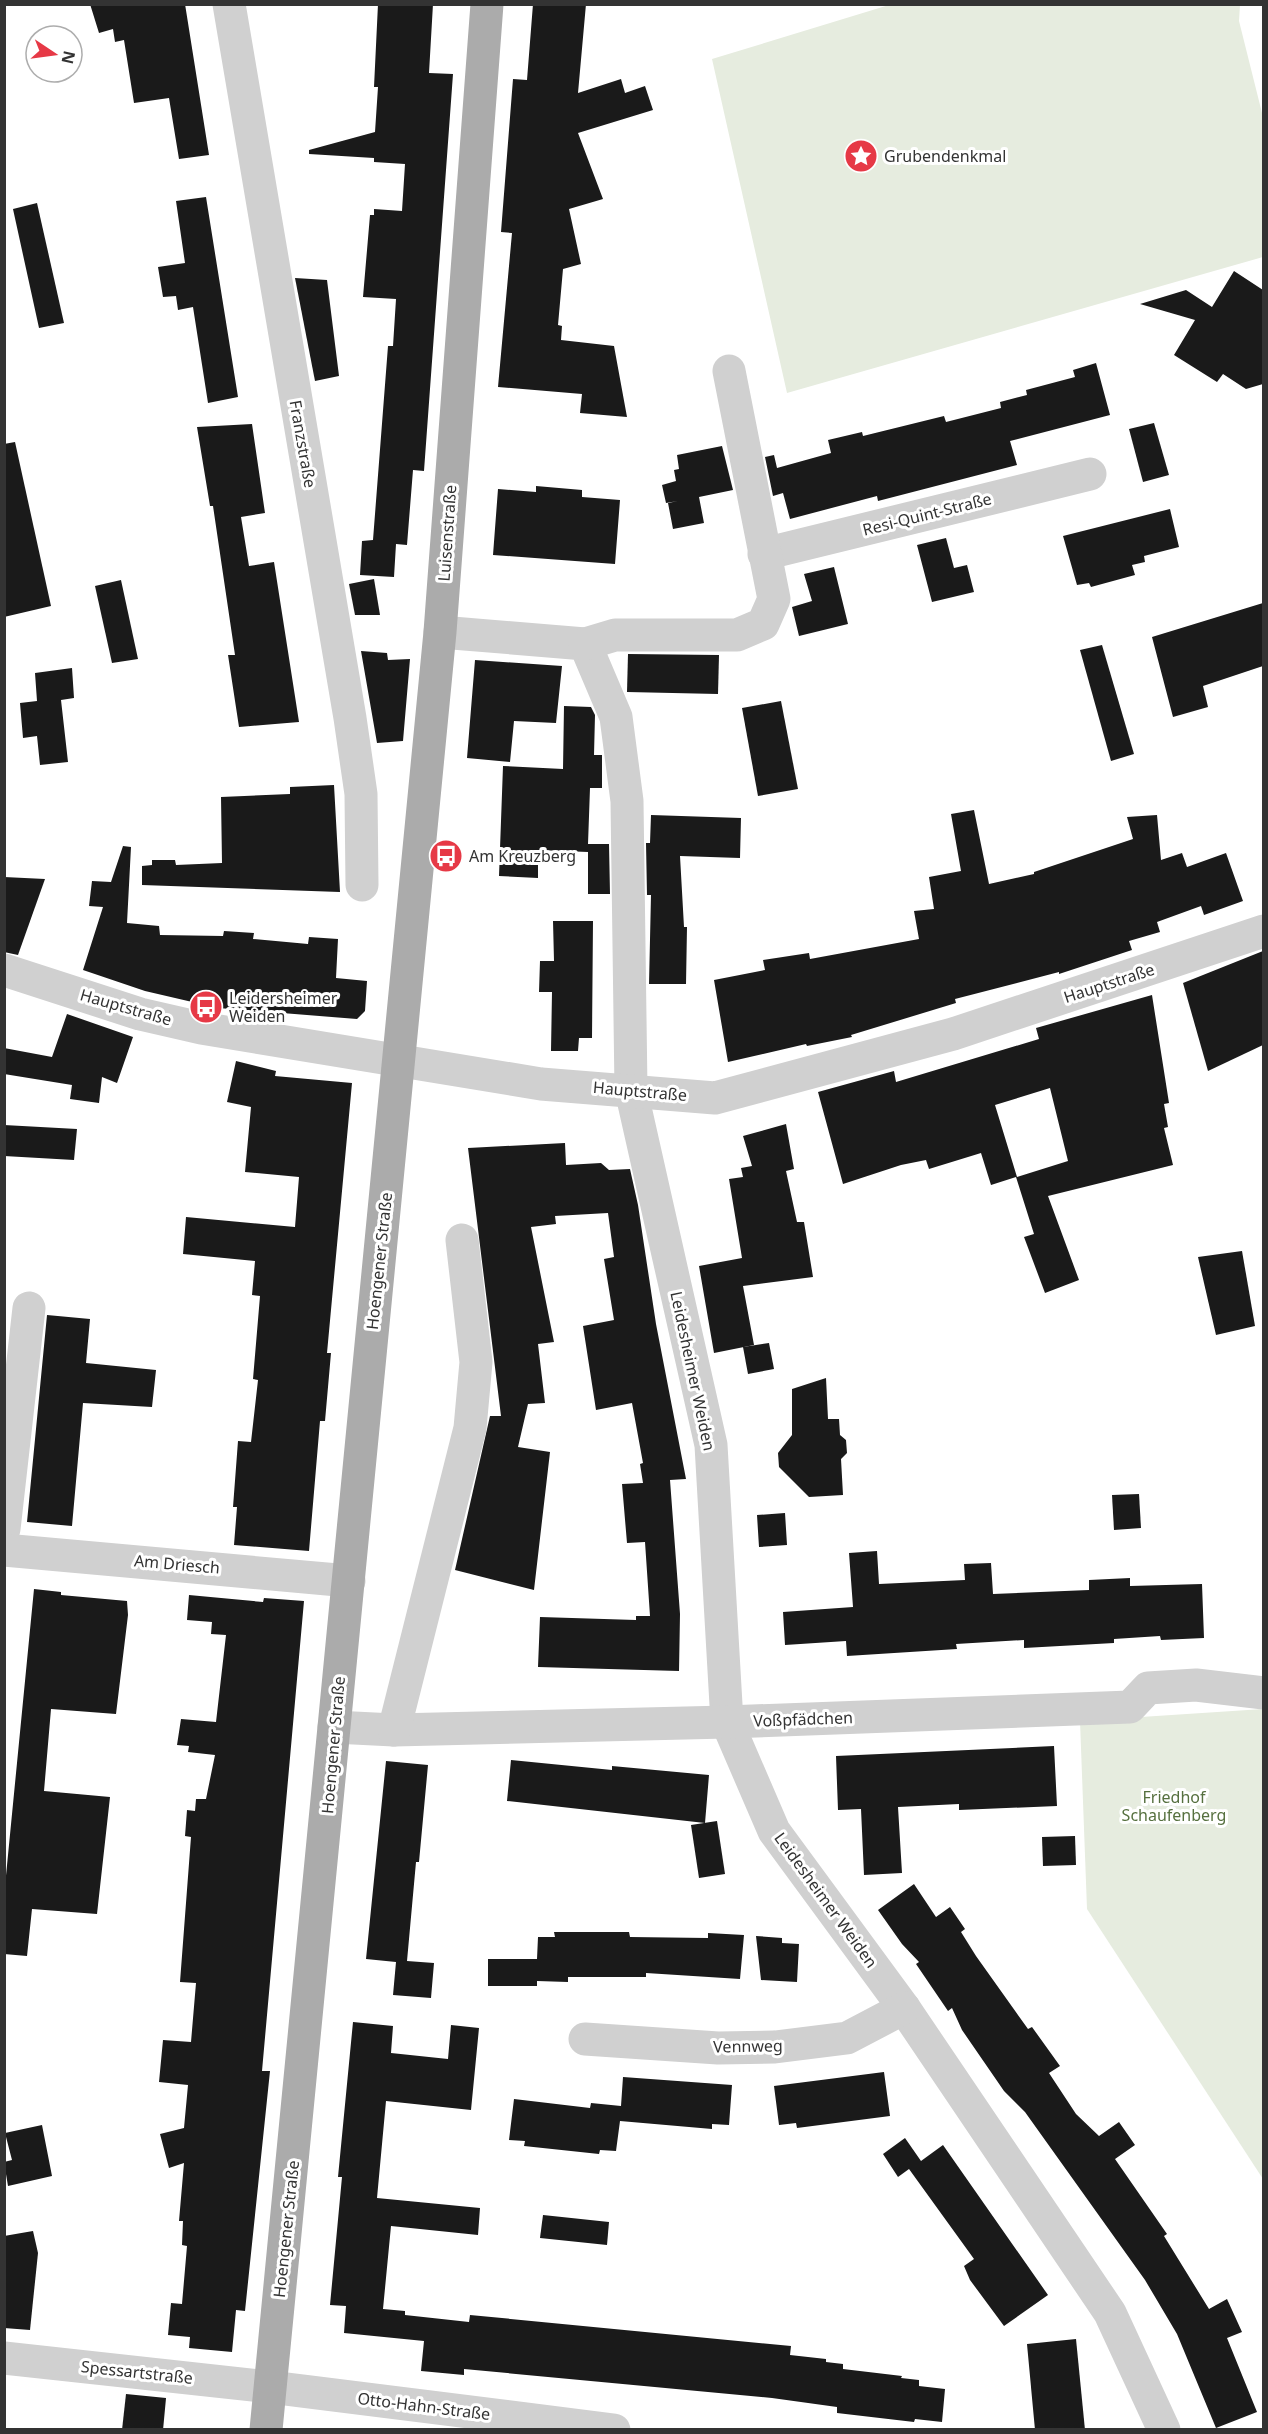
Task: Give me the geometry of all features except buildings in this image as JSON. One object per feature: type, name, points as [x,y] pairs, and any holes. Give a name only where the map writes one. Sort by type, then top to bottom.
[{"type":"main road","name":"Luisenstraße","points":[[399,1060],[440,632],[487,4]]},
{"type":"main road","name":"Hoengener Straße","points":[[266,2430],[399,1060]]},
{"type":"street","name":"Franzstraße","points":[[229,4],[361,794],[362,885]]},
{"type":"street","points":[[440,632],[585,644],[615,635],[737,635],[763,624],[774,599],[729,371]]},
{"type":"street","name":"Resi-Quint-Straße","points":[[764,554],[1090,474]]},
{"type":"street","points":[[585,644],[616,717],[627,801],[631,1090]]},
{"type":"street","name":"Hauptstraße","points":[[4,970],[140,1014],[201,1028],[541,1084],[715,1098],[952,1034],[1263,931]]},
{"type":"street","name":"Leidesheimer Weiden","points":[[631,1090],[711,1444],[727,1722],[774,1830],[904,2008],[1110,2313],[1164,2430]]},
{"type":"street","points":[[394,1730],[470,1428],[476,1362],[462,1240]]},
{"type":"street","points":[[4,1529],[29,1308]]},
{"type":"street","name":"Am Driesch","points":[[4,1550],[349,1581]]},
{"type":"street","name":"Voßpfädchen","points":[[334,1727],[394,1730],[727,1722],[1130,1707],[1148,1688],[1196,1684],[1263,1693]]},
{"type":"street","name":"Vennweg","points":[[585,2039],[718,2048],[775,2047],[847,2038],[904,2008]]},
{"type":"street","name":"Spessartstraße","points":[[4,2358],[270,2387]]},
{"type":"street","name":"Otto-Hahn-Straße","points":[[270,2387],[615,2430]]},
{"type":"green space","points":[[889,5],[1240,5],[1239,21],[1263,117],[1263,257],[787,393],[712,59]]},
{"type":"green space","name":"Friedhof Schaufenberg","points":[[1263,1709],[1263,2179],[1087,1909],[1080,1721]]},
{"type":"place","name":"Grubendenkmal","points":[[861,156]]},
{"type":"place","name":"Am Kreuzberg","points":[[446,856]]},
{"type":"place","name":"Leidersheimer Weiden","points":[[206,1007]]}]
